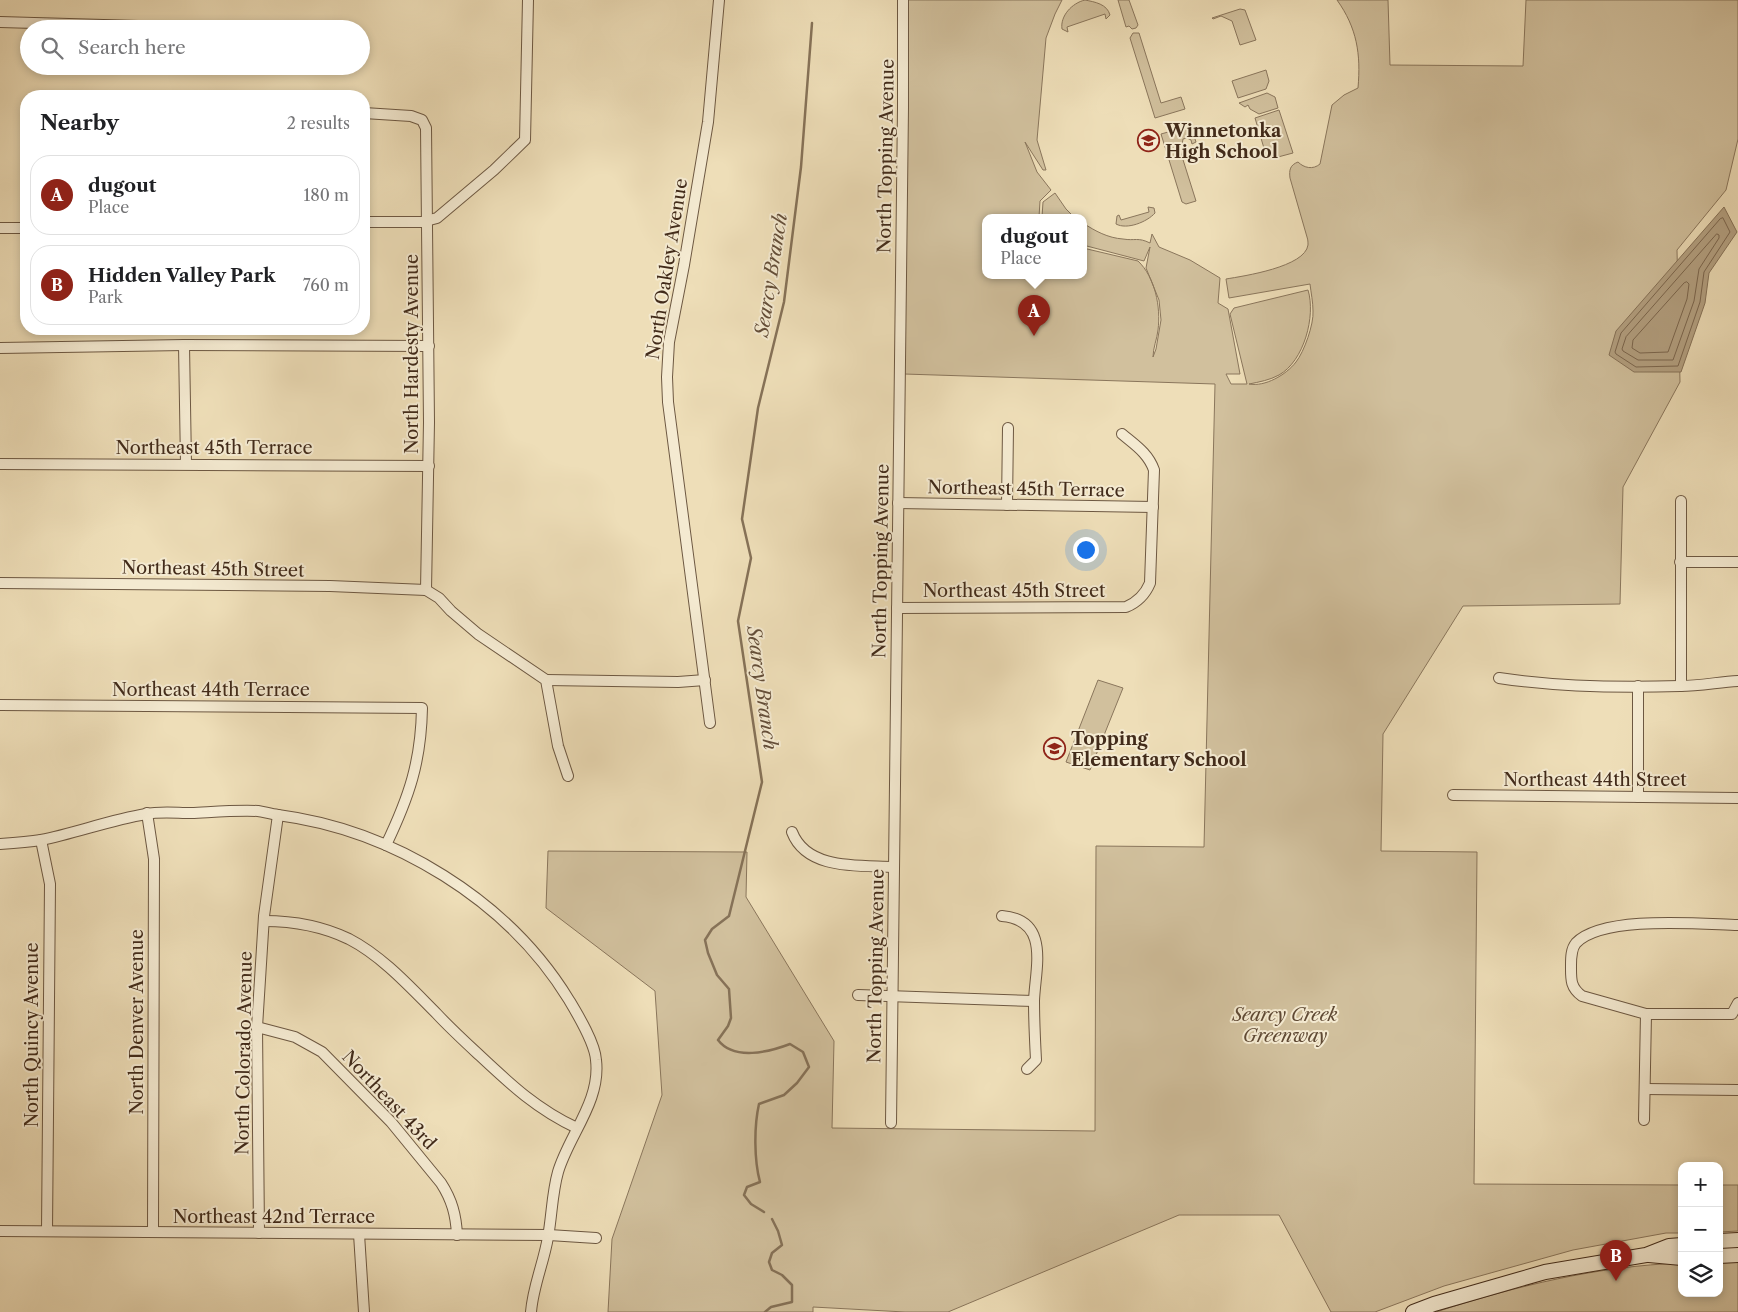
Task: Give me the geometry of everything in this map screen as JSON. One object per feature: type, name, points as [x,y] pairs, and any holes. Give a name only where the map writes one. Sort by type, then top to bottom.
[{"type":"main road","points":[[1723,1241],[1738,1240]]},
{"type":"main road","points":[[1413,1312],[1434,1304],[1545,1272],[1646,1255],[1669,1246],[1678,1245]]},
{"type":"main road","points":[[1646,1255],[1678,1258]]},
{"type":"main road","points":[[1723,1256],[1738,1255]]},
{"type":"street","points":[[370,222],[422,222],[437,218],[478,185],[525,140],[528,0]]},
{"type":"street","name":"North Oakley Avenue","points":[[710,723],[689,572],[668,402],[667,377],[669,342],[708,122],[719,0]]},
{"type":"street","name":"North Topping Avenue","points":[[891,1123],[903,0]]},
{"type":"street","points":[[0,22],[20,23]]},
{"type":"street","name":"North Hardesty Avenue","points":[[370,113],[412,116],[422,120],[426,128],[429,466],[426,590]]},
{"type":"street","points":[[0,228],[20,228]]},
{"type":"street","points":[[184,345],[186,464]]},
{"type":"street","points":[[0,348],[184,345],[428,346]]},
{"type":"street","points":[[1007,505],[1008,428]]},
{"type":"street","points":[[1122,434],[1144,452],[1150,460],[1154,470],[1153,507]]},
{"type":"street","name":"Northeast 45th Terrace","points":[[0,464],[429,466]]},
{"type":"street","points":[[1681,501],[1681,686]]},
{"type":"street","name":"Northeast 45th Terrace","points":[[898,503],[1153,507]]},
{"type":"street","name":"Northeast 45th Street","points":[[897,608],[1126,607],[1141,598],[1150,583],[1153,507]]},
{"type":"street","points":[[1680,562],[1738,562]]},
{"type":"street","name":"Northeast 45th Street","points":[[0,583],[330,586],[426,590]]},
{"type":"street","points":[[426,590],[439,598],[478,634],[546,680],[678,682],[705,680]]},
{"type":"street","points":[[1499,678],[1531,683],[1567,685],[1681,686],[1738,682]]},
{"type":"street","points":[[546,680],[558,746],[568,776]]},
{"type":"street","points":[[1638,686],[1638,797]]},
{"type":"street","name":"Northeast 44th Terrace","points":[[0,705],[422,708],[420,745],[412,782],[401,814],[386,845]]},
{"type":"street","name":"Northeast 44th Street","points":[[1453,795],[1738,798]]},
{"type":"street","points":[[0,844],[42,840],[147,813],[258,811],[326,824],[386,845],[421,862],[484,904],[534,952],[560,984],[595,1050],[595,1090],[558,1172],[554,1186],[548,1235],[531,1312]]},
{"type":"street","name":"North Denver Avenue","points":[[147,813],[154,859],[153,1232]]},
{"type":"street","name":"North Colorado Avenue","points":[[259,1233],[257,1027],[264,921],[278,815]]},
{"type":"street","points":[[792,832],[798,843],[824,861],[894,867]]},
{"type":"street","name":"North Quincy Avenue","points":[[42,840],[50,884],[47,1231]]},
{"type":"street","points":[[1002,916],[1010,916],[1024,922],[1034,936],[1038,952],[1034,1000],[1036,1060],[1027,1069]]},
{"type":"street","points":[[264,921],[290,922],[316,927],[333,932],[359,945],[408,985],[516,1090],[536,1106],[577,1128]]},
{"type":"street","points":[[1738,924],[1643,924],[1613,927],[1589,934],[1575,944],[1572,953],[1571,984],[1574,990],[1582,996],[1646,1014],[1732,1014],[1738,1003]]},
{"type":"street","points":[[858,995],[1034,1000]]},
{"type":"street","points":[[1644,1120],[1646,1014]]},
{"type":"street","name":"Northeast 43rd","points":[[257,1027],[295,1037],[322,1052],[391,1122],[448,1193],[456,1216],[456,1234]]},
{"type":"street","points":[[1645,1089],[1738,1090]]},
{"type":"street","name":"Northeast 42nd Terrace","points":[[0,1231],[548,1235],[596,1238]]},
{"type":"street","points":[[359,1234],[364,1312]]},
{"type":"green space","name":"Searcy Creek Greenway","points":[[907,0],[1062,0],[1046,38],[1037,140],[1046,170],[1043,170],[1025,142],[1037,172],[1051,190],[1040,201],[1039,214],[982,214],[982,279],[1087,279],[1087,249],[1138,261],[1149,275],[1146,268],[1150,247],[1144,261],[1087,246],[1087,226],[1112,237],[1150,243],[1152,234],[1159,247],[1190,260],[1220,278],[1218,303],[1228,309],[1240,374],[1226,374],[1231,384],[1247,384],[1230,314],[1234,308],[1308,290],[1310,301],[1309,325],[1301,349],[1288,368],[1279,375],[1249,384],[1262,384],[1275,379],[1292,367],[1302,352],[1308,338],[1313,317],[1310,284],[1229,298],[1226,279],[1259,273],[1285,265],[1304,253],[1308,245],[1290,178],[1291,168],[1298,162],[1309,168],[1320,164],[1332,105],[1344,95],[1358,88],[1359,64],[1356,42],[1349,21],[1337,0],[1388,0],[1390,65],[1523,66],[1526,0],[1738,0],[1738,139],[1726,190],[1677,250],[1680,382],[1623,487],[1620,604],[1463,606],[1383,734],[1381,851],[1477,852],[1474,1184],[1678,1185],[1678,1233],[1666,1233],[1573,1250],[1444,1286],[1375,1312],[1331,1312],[1279,1215],[1179,1215],[948,1312],[905,1312],[813,1307],[813,1312],[608,1312],[612,1239],[662,1095],[655,991],[546,908],[548,851],[747,852],[746,897],[834,1041],[832,1128],[1095,1131],[1096,846],[1204,847],[1215,384],[904,374]],"holes":[[[1153,286],[1159,300],[1161,320],[1153,357],[1159,321],[1159,312]]]},
{"type":"green space","points":[[1085,0],[1103,6],[1110,15],[1106,19],[1105,14],[1067,27],[1068,32],[1062,29],[1063,19],[1071,7]]},
{"type":"green space","points":[[1118,0],[1129,0],[1138,25],[1136,28],[1126,27]]},
{"type":"green space","points":[[1240,9],[1245,10],[1256,40],[1240,45],[1232,21],[1221,16],[1212,18]]},
{"type":"green space","points":[[1133,33],[1139,33],[1161,103],[1181,97],[1185,109],[1155,118],[1130,38]]},
{"type":"green space","points":[[1266,70],[1269,81],[1266,89],[1238,98],[1232,81]]},
{"type":"green space","points":[[1267,93],[1275,97],[1278,108],[1259,114],[1250,109],[1248,105],[1245,107],[1239,103]]},
{"type":"green space","points":[[1279,110],[1293,153],[1278,157],[1266,155],[1255,118]]},
{"type":"green space","points":[[1186,127],[1187,129],[1191,127],[1196,142],[1192,144],[1191,140],[1183,139],[1182,145],[1179,147],[1196,201],[1186,204],[1182,202],[1161,134]]},
{"type":"green space","points":[[1055,193],[1071,214],[1042,214],[1043,202]]},
{"type":"green space","points":[[1148,207],[1154,208],[1155,213],[1147,219],[1131,226],[1116,224],[1117,216],[1119,215],[1121,220],[1149,212]]},
{"type":"green space","points":[[1098,680],[1123,688],[1090,770],[1066,762]]},
{"type":"green space","points":[[1723,1185],[1738,1185],[1738,1231],[1723,1232]]},
{"type":"green space","points":[[1738,1261],[1738,1312],[1436,1312],[1496,1294],[1558,1279],[1619,1268],[1678,1263],[1678,1297],[1723,1297],[1723,1262]]},
{"type":"water","points":[[1724,207],[1737,232],[1709,273],[1705,303],[1681,372],[1634,372],[1609,355],[1616,331]]},
{"type":"waterway","name":"Searcy Branch","points":[[764,1212],[751,1204],[744,1195],[747,1187],[760,1182],[755,1143],[759,1104],[784,1095],[797,1083],[809,1067],[803,1052],[790,1044],[762,1052],[742,1053],[725,1047],[718,1040],[731,1018],[729,989],[717,975],[705,940],[712,929],[729,916],[762,782],[738,621],[751,558],[742,519],[758,408],[784,302],[801,167],[812,23]]},
{"type":"waterway","name":"Searcy Branch","points":[[765,1312],[771,1307],[792,1302],[792,1285],[782,1275],[772,1270],[769,1262],[772,1253],[782,1245],[772,1219]]},
{"type":"place","name":"Winnetonka High School","points":[[1149,141]]},
{"type":"place","name":"dugout","points":[[1034,336]]},
{"type":"place","name":"Topping Elementary School","points":[[1055,749]]},
{"type":"place","name":"Hidden Valley Park","points":[[1616,1281]]}]
